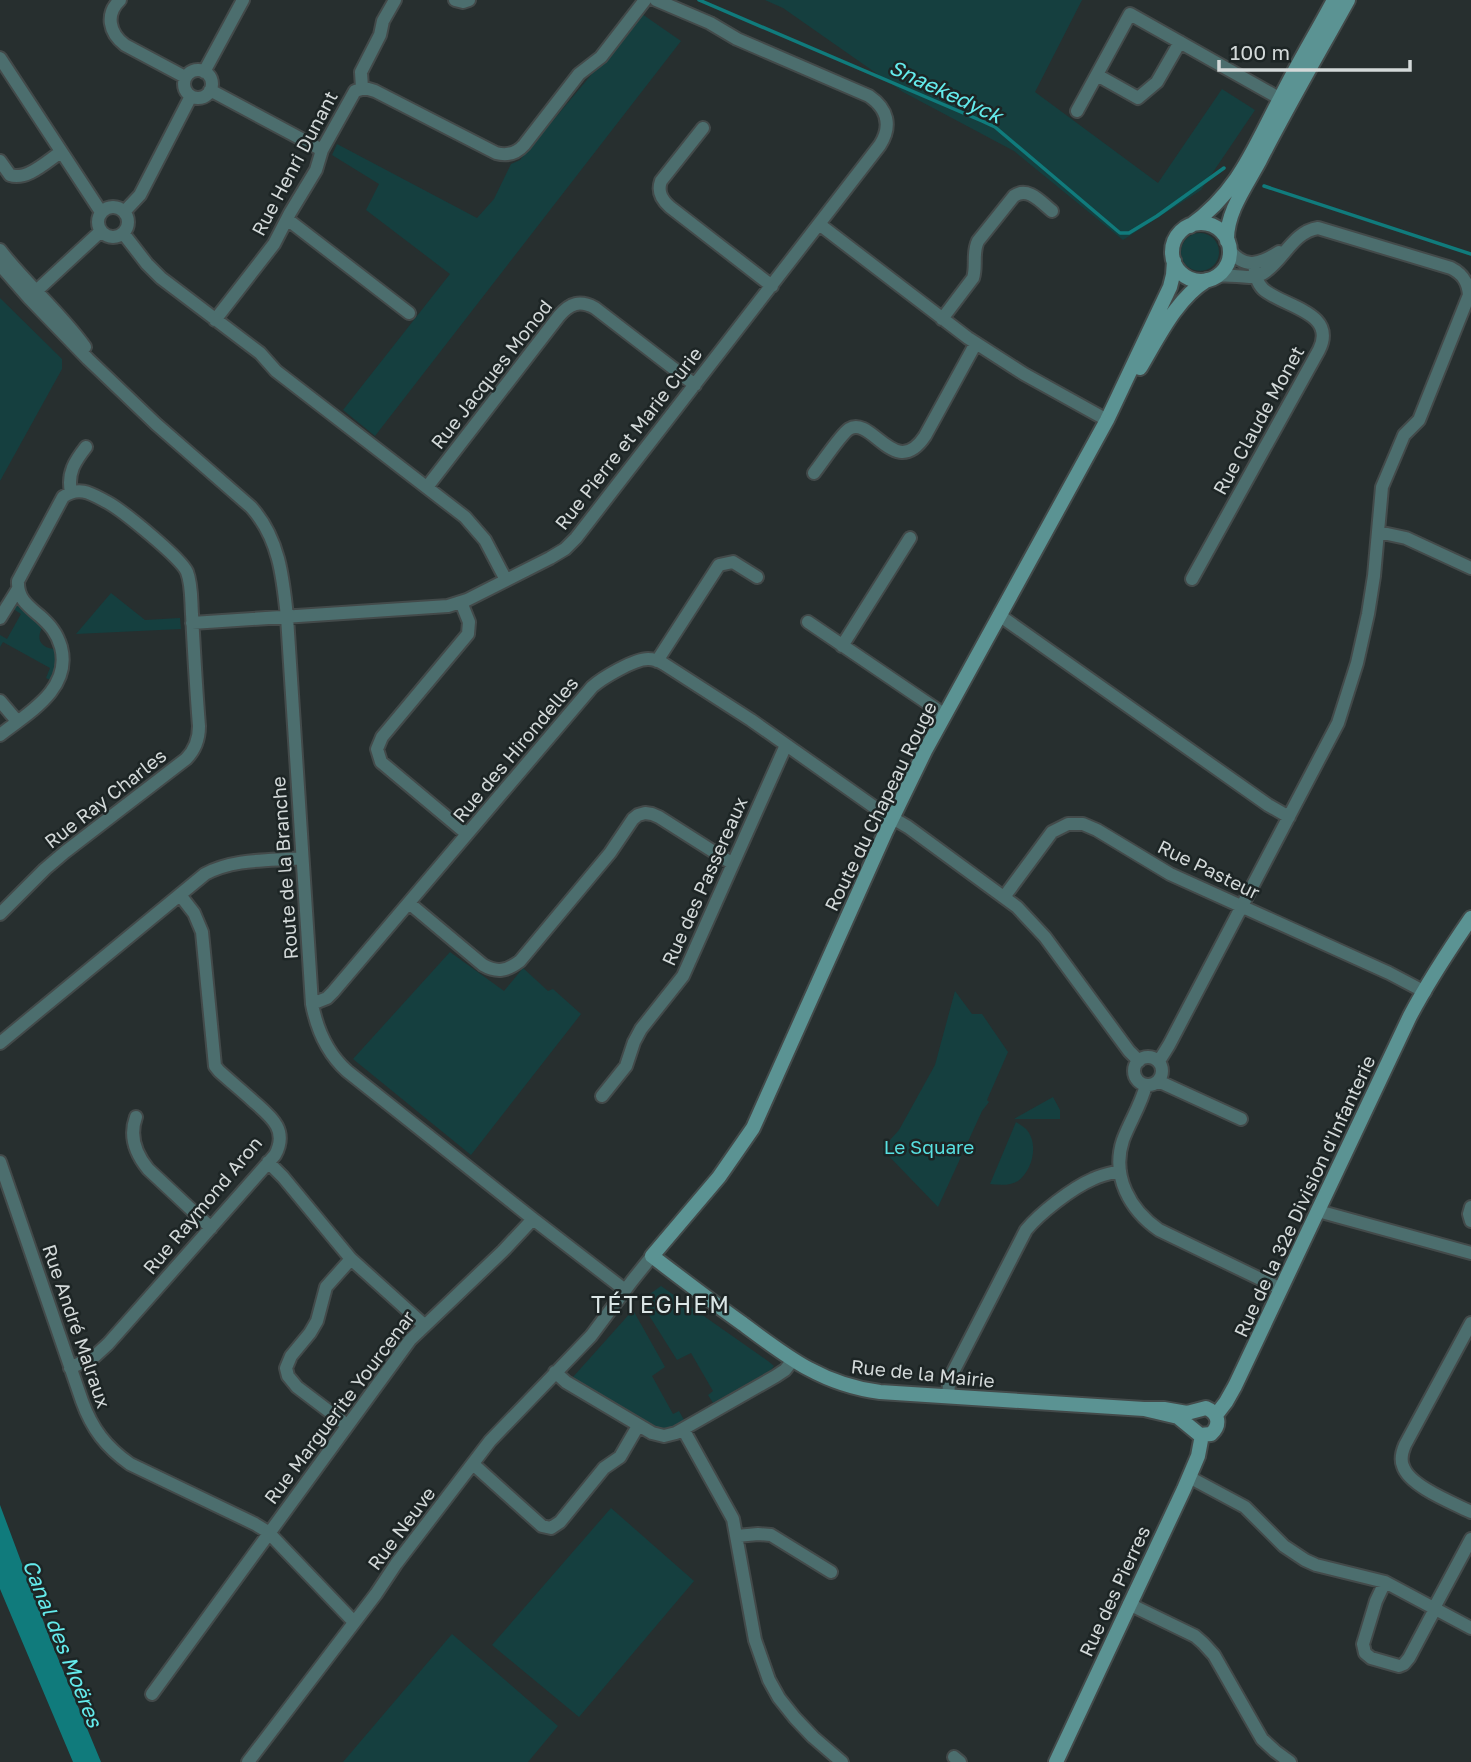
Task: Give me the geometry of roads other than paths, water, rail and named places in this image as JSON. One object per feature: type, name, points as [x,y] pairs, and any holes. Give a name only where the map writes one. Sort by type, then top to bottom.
[{"type":"street","points":[[120,0],[113,8],[111,20],[117,38],[185,77]]},
{"type":"street","points":[[204,72],[243,0]]},
{"type":"street","points":[[362,88],[361,72],[395,0]]},
{"type":"street","points":[[454,0],[469,0]]},
{"type":"street","name":"Rue Henri Dunant","points":[[215,320],[271,250],[316,170],[322,150],[353,93],[362,88],[375,91],[496,153],[514,153],[524,145],[579,74],[601,57],[645,0]]},
{"type":"street","name":"Rue Pierre et Marie Curie","points":[[286,617],[443,607],[461,602],[506,580],[555,555],[572,542],[772,286],[885,135],[887,122],[879,105],[872,98],[656,0]]},
{"type":"street","points":[[1212,278],[1227,263],[1228,226],[1232,215],[1334,0]]},
{"type":"street","points":[[1158,1061],[1169,1045],[1334,732],[1348,694],[1365,629],[1374,576],[1380,497],[1384,481],[1404,435],[1420,416],[1469,298],[1468,287],[1462,275],[1451,268],[1321,229],[1308,230],[1268,259],[1250,277],[1230,274],[1198,281],[1185,276],[1174,261],[1174,242],[1181,232],[1212,209],[1239,177],[1348,0]]},
{"type":"street","points":[[1077,111],[1130,15],[1284,102]]},
{"type":"street","points":[[1097,75],[1138,98],[1157,82],[1180,43]]},
{"type":"street","points":[[0,58],[101,212]]},
{"type":"street","points":[[194,71],[204,72],[211,80],[210,90],[203,97],[191,96],[185,89],[185,77],[194,71]]},
{"type":"street","points":[[210,90],[322,150]]},
{"type":"street","points":[[124,212],[140,195],[191,96]]},
{"type":"street","points":[[703,128],[661,181],[662,197],[670,207],[772,286]]},
{"type":"street","points":[[0,161],[10,175],[20,177],[61,152]]},
{"type":"street","points":[[942,318],[974,278],[978,241],[1014,196],[1019,192],[1026,192],[1052,211]]},
{"type":"street","points":[[113,207],[124,212],[127,224],[123,233],[111,236],[101,231],[98,221],[101,212],[113,207]]},
{"type":"street","points":[[287,219],[409,313]]},
{"type":"street","points":[[819,224],[976,343],[1024,374],[1107,420]]},
{"type":"street","points":[[1190,226],[1209,225],[1219,230],[1240,260],[1255,270]]},
{"type":"street","points":[[33,294],[101,231]]},
{"type":"street","points":[[123,233],[156,274],[260,353],[276,371],[460,513],[488,545],[506,580]]},
{"type":"street","name":"Route de la Branche","points":[[0,250],[83,354],[149,418],[242,499],[261,519],[271,537],[279,559],[283,583],[313,1004],[321,1036],[343,1067],[625,1290]]},
{"type":"street","name":"Route du Chapeau Rouge","points":[[1107,420],[1170,287],[1174,261]]},
{"type":"street","name":"Route de la Branche","points":[[0,265],[33,294]]},
{"type":"street","name":"Rue Claude Monet","points":[[1192,579],[1319,350],[1323,337],[1321,326],[1314,317],[1267,291],[1261,286],[1255,270]]},
{"type":"street","name":"Route du Chapeau Rouge","points":[[652,1256],[731,1162],[756,1122],[892,818],[999,615],[1107,420],[1169,321],[1189,293],[1212,278]]},
{"type":"street","name":"Rue Jacques Monod","points":[[427,487],[559,316],[575,303],[584,303],[595,308],[695,385]]},
{"type":"street","points":[[814,473],[846,431],[854,427],[860,426],[898,452],[917,446],[976,343]]},
{"type":"street","points":[[0,618],[18,589],[20,577],[61,500],[71,492],[71,473],[86,447]]},
{"type":"street","name":"Rue Ray Charles","points":[[0,914],[65,852],[186,759],[199,734],[188,576],[181,562],[116,508],[85,491],[71,492]]},
{"type":"street","points":[[1378,532],[1406,538],[1471,568]]},
{"type":"street","points":[[842,646],[909,538]]},
{"type":"street","points":[[757,577],[733,562],[719,565],[657,661],[751,720],[877,809],[908,827],[1024,913],[1045,937],[1129,1052],[1139,1061]]},
{"type":"street","points":[[0,735],[51,693],[61,675],[64,661],[53,629],[25,603],[18,589]]},
{"type":"street","points":[[461,602],[469,622],[468,634],[382,737],[377,748],[381,762],[467,834]]},
{"type":"street","points":[[999,615],[1268,805],[1289,817]]},
{"type":"street","points":[[192,623],[286,617]]},
{"type":"street","points":[[808,622],[945,715]]},
{"type":"street","name":"Rue des Hirondelles","points":[[313,1004],[330,995],[595,684],[638,661],[657,661]]},
{"type":"street","points":[[0,701],[17,721]]},
{"type":"street","name":"Rue des Passereaux","points":[[602,1096],[626,1066],[640,1029],[681,980],[786,745]]},
{"type":"street","points":[[408,903],[483,965],[491,970],[500,970],[520,961],[610,853],[638,815],[648,813],[659,817],[733,864]]},
{"type":"street","name":"Rue Pasteur","points":[[1004,897],[1052,832],[1063,825],[1083,824],[1164,871],[1389,973],[1424,992]]},
{"type":"street","points":[[0,1043],[205,874],[225,865],[241,862],[302,858]]},
{"type":"street","name":"Rue Raymond Aron","points":[[71,1368],[105,1348],[275,1155],[278,1147],[277,1125],[219,1071],[214,1063],[202,932],[194,913],[180,895]]},
{"type":"street","name":"Rue de la 32e Division d'Infanterie","points":[[1216,1415],[1230,1395],[1410,1016],[1434,971],[1471,918]]},
{"type":"street","name":"Rue de la 32e Division d'Infanterie","points":[[1424,992],[1440,975],[1471,931]]},
{"type":"street","points":[[1241,1118],[1152,1083],[1139,1081],[1135,1075],[1135,1067],[1139,1061],[1149,1057],[1158,1061],[1163,1071],[1152,1083],[1142,1100],[1123,1141],[1120,1152],[1122,1183],[1139,1214],[1149,1223],[1281,1289]]},
{"type":"street","points":[[136,1116],[133,1140],[143,1163],[211,1228]]},
{"type":"street","name":"Rue André Malraux","points":[[0,1162],[90,1421],[100,1438],[113,1452],[142,1471],[268,1532],[354,1622]]},
{"type":"street","points":[[268,1162],[351,1259],[424,1325]]},
{"type":"street","points":[[948,1396],[951,1376],[1026,1230],[1042,1214],[1084,1184],[1099,1176],[1120,1171]]},
{"type":"street","points":[[1471,1207],[1471,1221]]},
{"type":"street","points":[[1318,1211],[1471,1253]]},
{"type":"street","name":"Rue Marguerite Yourcenar","points":[[152,1694],[410,1340],[533,1219]]},
{"type":"street","name":"Rue de la Mairie","points":[[652,1256],[793,1360],[829,1379],[855,1388],[880,1392],[1195,1412]]},
{"type":"street","name":"Rue Neuve","points":[[248,1762],[500,1429],[584,1344],[652,1256]]},
{"type":"street","points":[[347,1425],[297,1387],[288,1376],[286,1368],[291,1356],[317,1321],[326,1287],[351,1259]]},
{"type":"street","points":[[1471,1323],[1405,1445],[1402,1458],[1404,1469],[1412,1479],[1471,1512]]},
{"type":"street","points":[[555,1373],[638,1426],[660,1436],[672,1435],[780,1374],[793,1360]]},
{"type":"street","points":[[1206,1408],[1216,1415],[1216,1430],[1211,1434],[1197,1433],[1191,1422],[1195,1412],[1206,1408]]},
{"type":"street","name":"Rue de la Mairie","points":[[1144,1409],[1175,1416],[1197,1433]]},
{"type":"street","points":[[473,1464],[542,1526],[551,1528],[560,1522],[604,1468],[620,1457],[638,1426]]},
{"type":"street","points":[[683,1429],[731,1513],[755,1640],[769,1679],[779,1698],[795,1718],[842,1762]]},
{"type":"street","name":"Rue des Pierres","points":[[1056,1762],[1189,1477],[1200,1450],[1197,1433]]},
{"type":"street","points":[[1189,1477],[1245,1507],[1284,1546],[1305,1560],[1385,1582],[1471,1628]]},
{"type":"street","points":[[737,1536],[771,1535],[831,1572]]},
{"type":"street","points":[[1385,1582],[1376,1601],[1363,1644],[1368,1656],[1397,1666],[1404,1664],[1409,1658],[1471,1539]]},
{"type":"street","points":[[1129,1604],[1195,1636],[1203,1643],[1217,1659],[1262,1739],[1290,1762]]},
{"type":"water","points":[[0,1505],[50,1639],[101,1762],[73,1762],[0,1589]]},
{"type":"waterway","name":"Snaekedyck","points":[[699,0],[995,127],[1120,233],[1129,233],[1157,216],[1224,168]]},
{"type":"waterway","name":"Snaekedyck","points":[[1264,186],[1471,254]]},
{"type":"district","name":"TÉTEGHEM","points":[[661,1304]]},
{"type":"park label","name":"Le Square","points":[[929,1146]]},
{"type":"water label","name":"Canal des Moëres","points":[[63,1643]]}]
